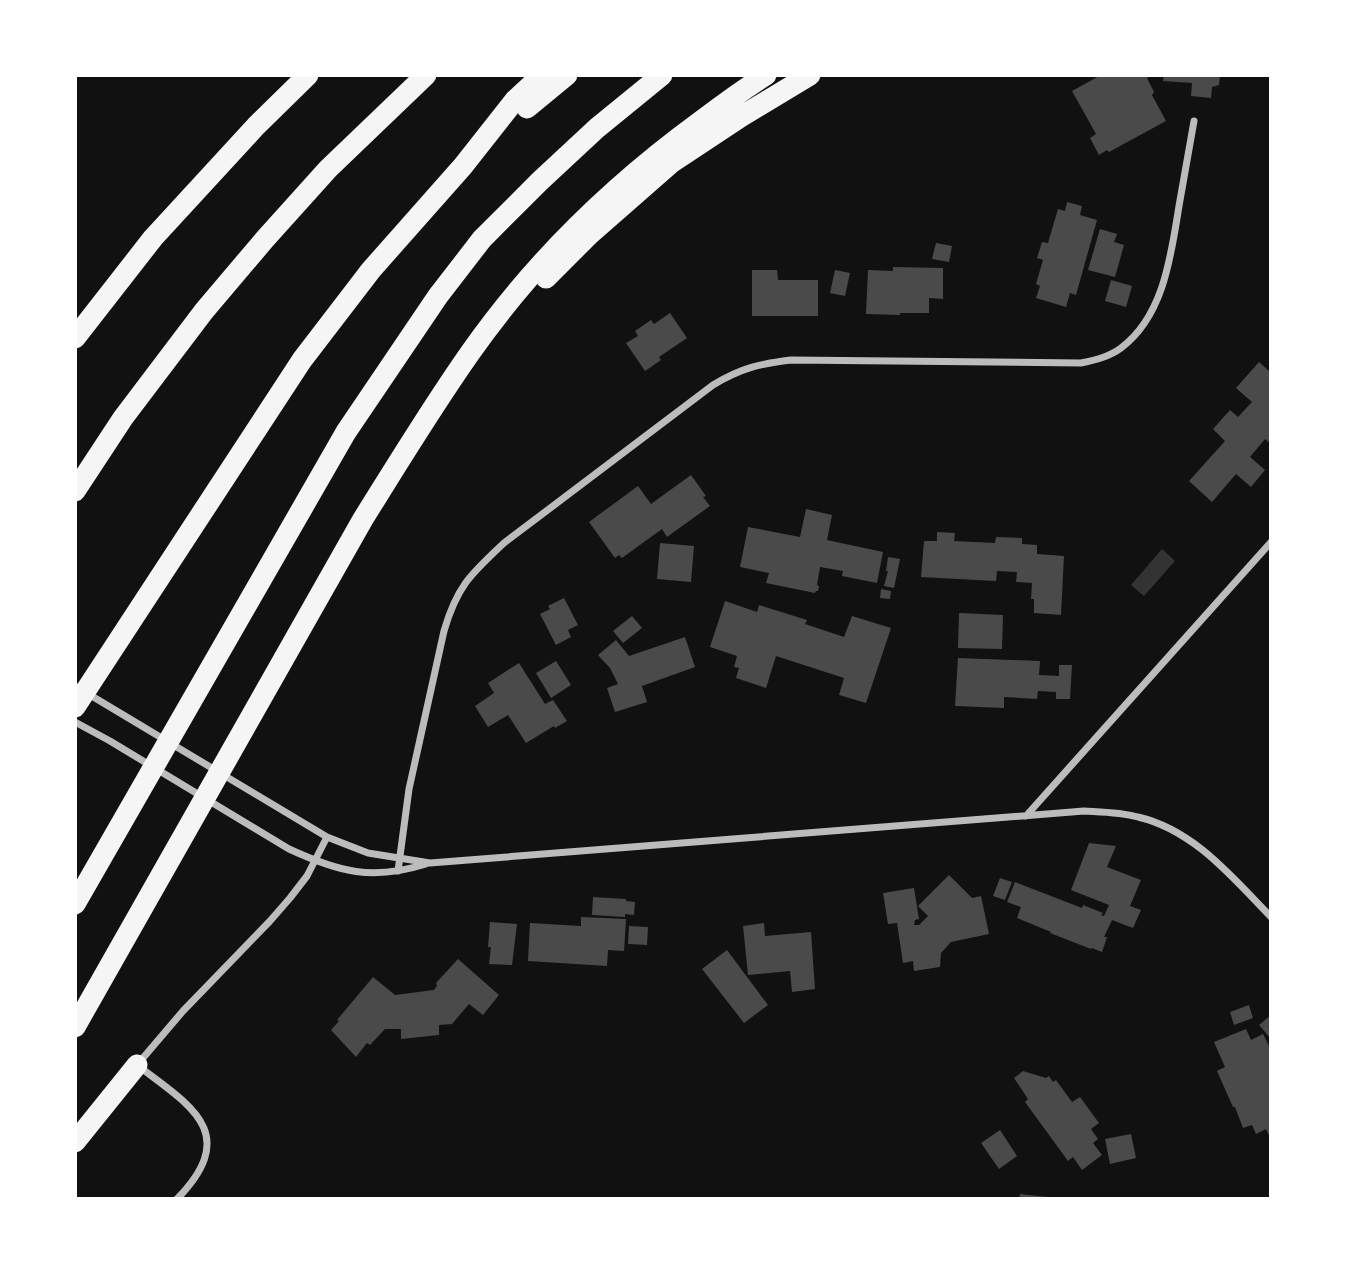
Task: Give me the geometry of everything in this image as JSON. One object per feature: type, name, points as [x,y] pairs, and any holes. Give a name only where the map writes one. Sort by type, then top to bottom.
[{"type":"highway","points":[[75,338],[153,238],[256,125],[308,75]]},
{"type":"highway","points":[[75,491],[122,418],[204,311],[327,169],[426,75]]},
{"type":"highway","points":[[79,695],[302,360],[371,270],[463,166],[515,100],[542,75]]},
{"type":"highway","points":[[463,166],[567,75]]},
{"type":"highway","points":[[75,904],[346,432],[438,296],[482,239],[540,181],[597,128],[662,75]]},
{"type":"highway","points":[[75,1027],[363,519],[471,352],[564,238],[617,187],[673,142],[766,75]]},
{"type":"highway","points":[[471,352],[590,234],[671,163],[810,75]]},
{"type":"highway","points":[[75,1142],[137,1065]]},
{"type":"street","points":[[398,871],[409,789],[444,631],[461,588],[495,551],[713,384],[733,373],[760,364],[830,359],[1081,363],[1101,359],[1120,349],[1148,318],[1157,298],[1172,249],[1194,121]]},
{"type":"street","points":[[1026,816],[1271,542]]},
{"type":"street","points":[[79,695],[122,714],[327,837],[368,853],[430,863]]},
{"type":"street","points":[[75,722],[289,849],[334,868],[356,872],[398,871],[430,863],[1084,811],[1140,817],[1163,825],[1189,839],[1218,862],[1271,917]]},
{"type":"street","points":[[177,1199],[197,1176],[204,1163],[207,1145],[204,1127],[185,1101],[137,1065],[183,1011],[270,921],[307,876],[327,837]]},
{"type":"shaded area","points":[[1162,549],[1175,561],[1144,596],[1131,585]]},
{"type":"building","points":[[1101,75],[1152,75],[1147,78],[1154,92],[1152,95],[1166,121],[1099,155],[1090,138],[1096,134],[1072,91]]},
{"type":"building","points":[[1164,75],[1220,75],[1219,85],[1212,87],[1211,98],[1191,96],[1192,83],[1163,81]]},
{"type":"building","points":[[1067,202],[1082,206],[1080,215],[1097,220],[1076,295],[1070,293],[1066,307],[1036,298],[1040,286],[1036,284],[1043,260],[1037,258],[1042,242],[1048,243],[1058,209],[1065,211]]},
{"type":"building","points":[[1100,229],[1117,234],[1114,242],[1124,245],[1115,277],[1088,270]]},
{"type":"building","points":[[936,243],[952,246],[949,262],[932,259]]},
{"type":"building","points":[[893,267],[943,268],[943,299],[929,298],[929,313],[866,314],[868,270],[893,271]]},
{"type":"building","points":[[752,270],[777,270],[778,280],[818,280],[818,316],[752,316]]},
{"type":"building","points":[[835,270],[850,273],[845,296],[830,293]]},
{"type":"building","points":[[1111,280],[1132,286],[1126,307],[1105,301]]},
{"type":"building","points":[[670,313],[687,338],[659,357],[661,360],[645,371],[626,343],[638,336],[635,331],[651,320],[654,324]]},
{"type":"building","points":[[1259,362],[1269,371],[1271,369],[1271,444],[1265,439],[1250,457],[1265,470],[1251,487],[1236,474],[1212,502],[1189,481],[1225,441],[1213,429],[1230,410],[1238,417],[1252,402],[1236,388]]},
{"type":"building","points":[[691,475],[710,506],[667,537],[662,529],[622,558],[619,555],[615,558],[589,522],[638,486],[651,504]]},
{"type":"building","points":[[806,509],[832,515],[827,540],[883,552],[877,583],[842,576],[843,571],[820,567],[819,586],[815,593],[766,583],[769,573],[740,567],[748,527],[800,537]]},
{"type":"building","points":[[937,532],[955,533],[954,541],[995,543],[996,537],[1022,538],[1022,544],[1037,545],[1037,554],[1064,556],[1061,615],[1034,613],[1032,583],[1016,582],[1017,572],[997,571],[996,581],[921,577],[924,541],[937,541]]},
{"type":"building","points":[[660,543],[694,546],[691,582],[657,579]]},
{"type":"building","points":[[888,557],[900,559],[894,588],[884,586]]},
{"type":"building","points":[[881,589],[891,591],[890,599],[880,598]]},
{"type":"building","points":[[564,598],[578,625],[568,630],[571,637],[556,645],[540,614],[550,609],[548,606]]},
{"type":"building","points":[[725,601],[757,612],[759,605],[807,620],[805,624],[844,637],[852,616],[891,628],[866,703],[839,695],[844,678],[776,656],[766,688],[736,678],[739,668],[734,667],[737,656],[710,647]]},
{"type":"building","points":[[959,613],[1003,615],[1002,649],[958,648]]},
{"type":"building","points":[[632,616],[642,628],[623,643],[613,631]]},
{"type":"building","points":[[685,637],[695,667],[642,686],[647,702],[615,712],[607,688],[618,684],[610,668],[598,655],[616,640],[629,656]]},
{"type":"building","points":[[958,658],[1040,661],[1039,675],[1059,676],[1059,665],[1072,665],[1070,699],[1056,699],[1056,692],[1038,691],[1037,699],[1004,697],[1004,708],[955,706]]},
{"type":"building","points":[[556,661],[571,685],[551,698],[536,673]]},
{"type":"building","points":[[519,663],[545,704],[553,700],[567,721],[526,743],[508,715],[488,727],[475,706],[494,693],[488,683]]},
{"type":"building","points":[[1089,843],[1116,846],[1107,867],[1141,880],[1130,906],[1141,910],[1133,928],[1112,920],[1104,937],[1107,937],[1102,952],[1017,918],[1021,907],[1007,902],[1015,882],[1082,908],[1083,905],[1103,913],[1101,915],[1104,916],[1109,905],[1071,890]]},
{"type":"building","points":[[949,875],[972,898],[981,896],[989,934],[951,942],[941,953],[940,967],[914,971],[913,961],[903,963],[897,923],[888,924],[883,893],[914,888],[919,919],[915,920],[914,925],[919,925],[928,916],[918,906]]},
{"type":"building","points":[[1000,878],[1012,882],[1005,900],[993,896]]},
{"type":"building","points":[[593,897],[635,902],[634,915],[592,915]]},
{"type":"building","points":[[581,917],[626,919],[624,951],[608,950],[607,966],[528,961],[530,923],[581,926]]},
{"type":"building","points":[[490,922],[517,924],[512,965],[489,964]]},
{"type":"building","points":[[764,923],[765,936],[811,932],[815,989],[792,992],[790,971],[748,975],[743,926]]},
{"type":"building","points":[[629,926],[648,927],[647,945],[628,944]]},
{"type":"building","points":[[727,950],[768,1005],[744,1023],[702,969]]},
{"type":"building","points":[[458,959],[499,995],[483,1015],[469,1004],[452,1024],[439,1025],[439,1035],[401,1039],[401,1029],[385,1029],[370,1045],[367,1043],[356,1057],[331,1030],[373,977],[395,995],[434,990],[436,983]]},
{"type":"building","points":[[1249,1005],[1253,1018],[1234,1025],[1230,1012]]},
{"type":"building","points":[[1271,1015],[1271,1039],[1259,1025]]},
{"type":"building","points":[[1246,1029],[1251,1040],[1263,1034],[1271,1050],[1271,1140],[1266,1129],[1256,1134],[1252,1125],[1243,1128],[1217,1071],[1225,1067],[1214,1042]]},
{"type":"building","points":[[1023,1071],[1046,1078],[1049,1076],[1053,1082],[1056,1080],[1072,1102],[1080,1097],[1099,1123],[1091,1129],[1098,1139],[1093,1143],[1102,1155],[1082,1170],[1073,1157],[1068,1161],[1025,1102],[1028,1099],[1014,1078]]},
{"type":"building","points":[[1000,1130],[1017,1156],[999,1169],[981,1143]]},
{"type":"building","points":[[1131,1134],[1136,1158],[1110,1164],[1105,1139]]},
{"type":"building","points":[[1020,1194],[1048,1197],[1048,1199],[1019,1199]]}]
